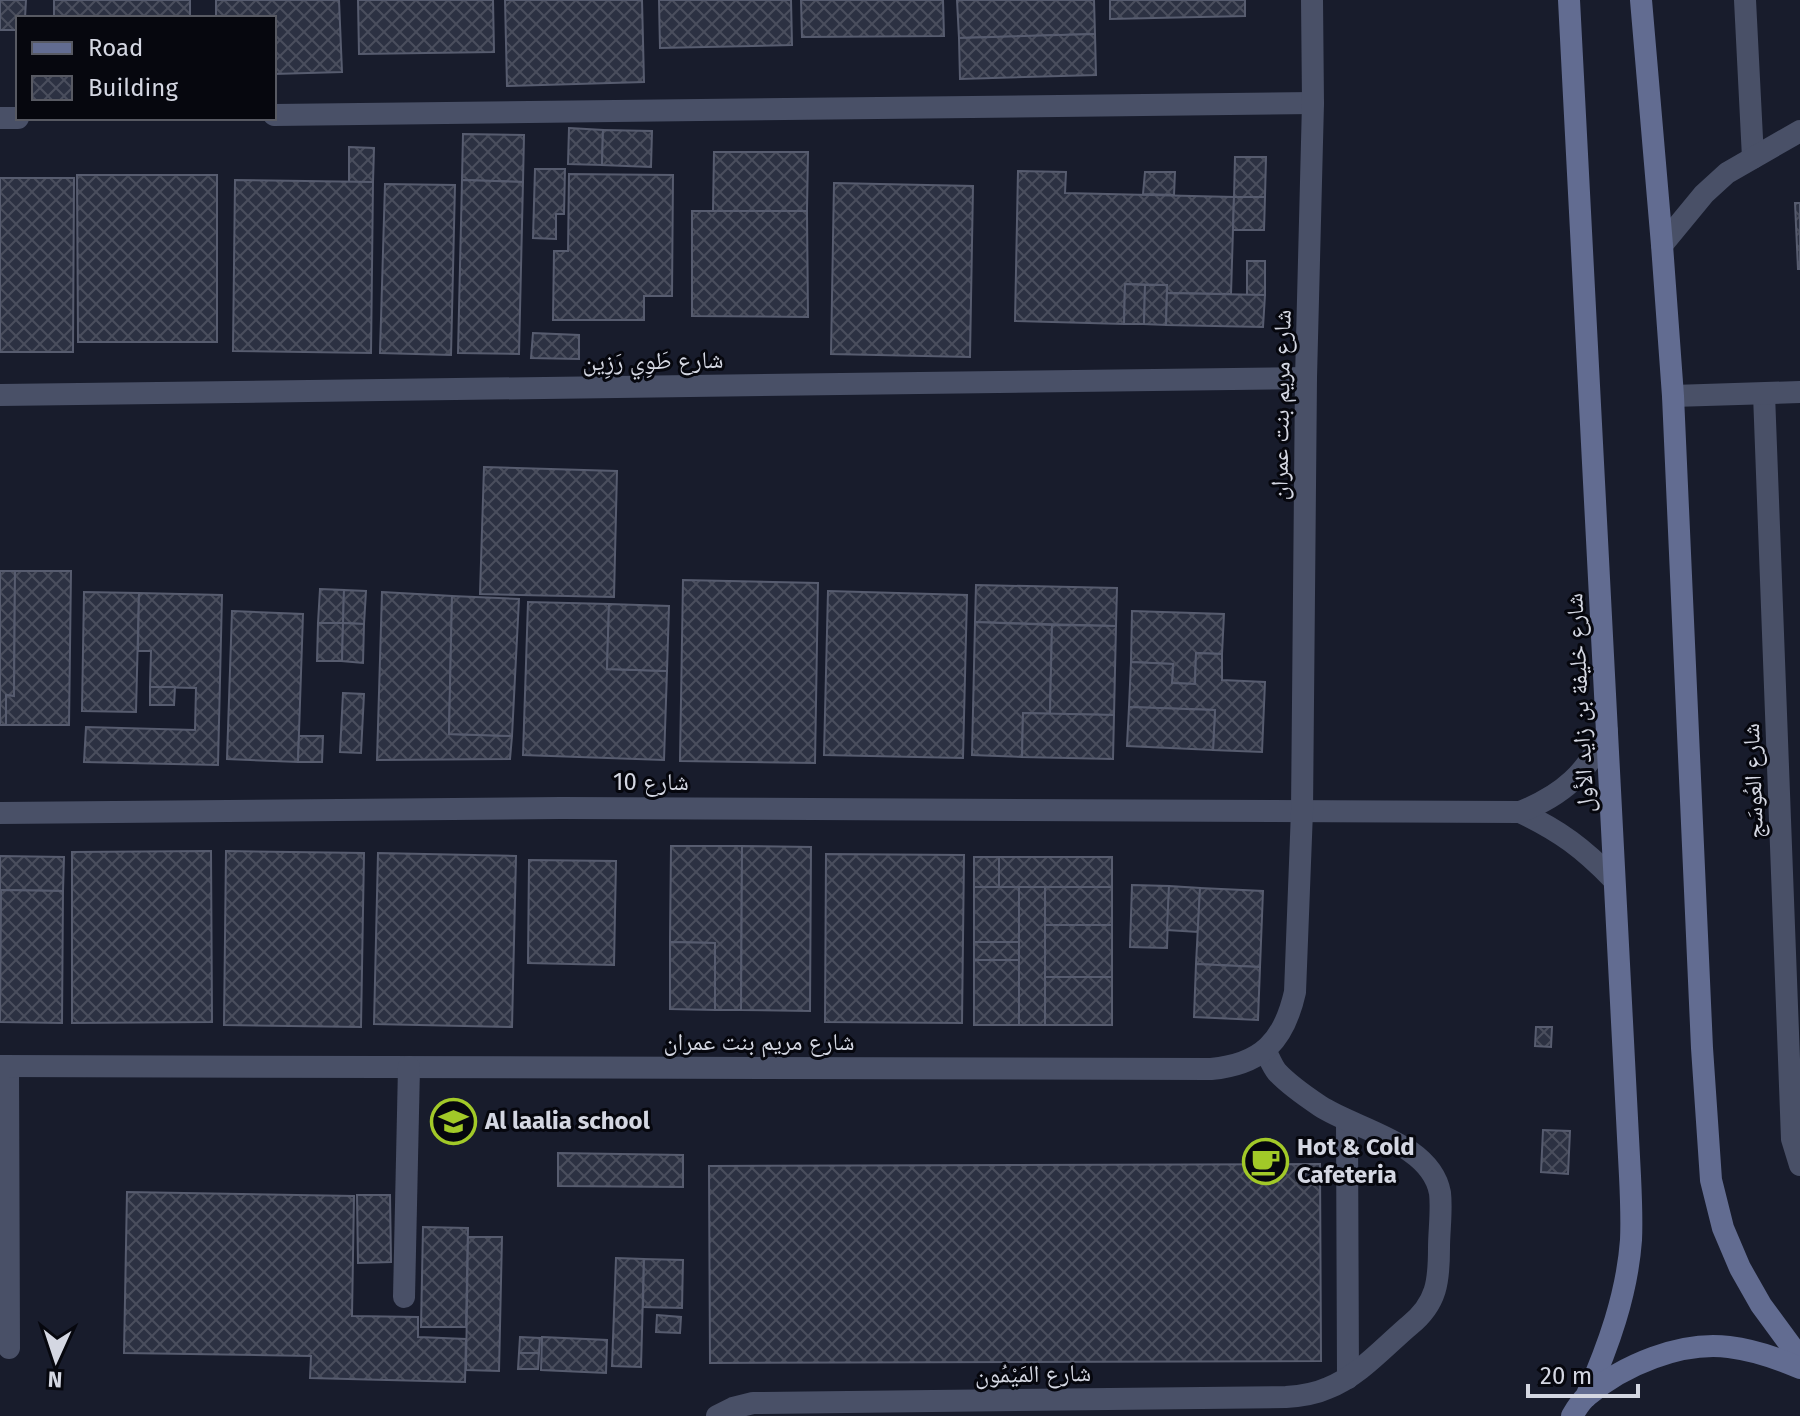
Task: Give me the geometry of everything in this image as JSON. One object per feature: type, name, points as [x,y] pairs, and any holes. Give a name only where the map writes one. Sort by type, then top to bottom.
[{"type":"main road","name":"شارع خليفة بن زايد الأول","points":[[1569,0],[1631,1238],[1616,1319],[1603,1359],[1579,1405]]},
{"type":"main road","points":[[1641,0],[1673,396],[1701,1032],[1711,1180],[1723,1228],[1740,1268],[1761,1305],[1800,1358]]},
{"type":"main road","points":[[1553,1416],[1579,1405],[1618,1375],[1647,1359],[1686,1349],[1727,1346],[1766,1354],[1800,1368]]},
{"type":"street","name":"شارع مريم بنت عمران","points":[[4,1066],[1211,1069],[1249,1061],[1265,1050],[1285,1023],[1295,992],[1302,811],[1312,0]]},
{"type":"street","points":[[1745,0],[1753,158]]},
{"type":"street","points":[[276,115],[1313,103]]},
{"type":"street","points":[[1662,245],[1704,194],[1727,173],[1800,131]]},
{"type":"street","name":"شارع طَوِي رَزِين","points":[[0,395],[1306,378]]},
{"type":"street","points":[[1673,396],[1800,392]]},
{"type":"street","name":"شارع العُوسَج","points":[[1764,394],[1789,761],[1792,1139],[1800,1165]]},
{"type":"street","points":[[1302,811],[1520,812],[1539,805],[1573,782],[1587,767],[1607,731]]},
{"type":"street","name":"شارع 10","points":[[0,813],[561,808],[1302,811]]},
{"type":"street","points":[[1520,812],[1571,840],[1614,880]]},
{"type":"street","name":"شارع المَيْمُون","points":[[717,1416],[753,1403],[1286,1397],[1308,1395],[1348,1378],[1418,1319],[1429,1305],[1439,1272],[1440,1193],[1434,1176],[1411,1151],[1321,1107],[1275,1070],[1265,1050]]},
{"type":"street","points":[[4,1066],[9,1348]]},
{"type":"street","points":[[404,1297],[409,1067]]},
{"type":"street","points":[[1347,1121],[1348,1378]]},
{"type":"building","points":[[0,0],[26,0],[25,16],[16,16],[16,30],[0,30]]},
{"type":"building","points":[[54,0],[190,0],[190,16],[54,16]]},
{"type":"building","points":[[216,0],[339,0],[342,72],[276,74],[276,16],[216,16]]},
{"type":"building","points":[[358,0],[493,0],[494,52],[359,54]]},
{"type":"building","points":[[505,0],[642,0],[644,82],[507,86]]},
{"type":"building","points":[[659,0],[791,0],[792,45],[660,48]]},
{"type":"building","points":[[801,0],[943,0],[944,36],[802,37]]},
{"type":"building","points":[[957,0],[1094,0],[1095,34],[959,38]]},
{"type":"building","points":[[1110,0],[1245,0],[1245,16],[1110,19]]},
{"type":"building","points":[[1095,34],[1096,75],[960,79],[959,38]]},
{"type":"building","points":[[569,128],[603,130],[602,165],[568,164]]},
{"type":"building","points":[[603,130],[652,131],[651,167],[602,165]]},
{"type":"building","points":[[463,134],[524,135],[523,182],[462,180]]},
{"type":"building","points":[[349,147],[374,148],[373,182],[349,182]]},
{"type":"building","points":[[714,152],[808,152],[807,211],[713,211]]},
{"type":"building","points":[[1235,157],[1266,157],[1265,197],[1234,197]]},
{"type":"building","points":[[535,169],[565,169],[564,214],[556,214],[556,239],[533,238]]},
{"type":"building","points":[[1018,171],[1066,172],[1065,193],[1234,197],[1231,294],[1167,293],[1167,285],[1125,284],[1124,324],[1015,321]]},
{"type":"building","points":[[1145,172],[1175,172],[1174,195],[1143,194]]},
{"type":"building","points":[[569,174],[673,175],[672,296],[644,296],[644,320],[553,320],[554,251],[568,251]]},
{"type":"building","points":[[77,175],[217,175],[217,342],[78,342]]},
{"type":"building","points":[[0,178],[74,178],[73,352],[0,352]]},
{"type":"building","points":[[235,180],[373,182],[371,353],[233,351]]},
{"type":"building","points":[[462,180],[523,182],[519,354],[458,353]]},
{"type":"building","points":[[834,183],[973,186],[970,357],[831,354]]},
{"type":"building","points":[[385,184],[455,185],[451,355],[380,353]]},
{"type":"building","points":[[1234,197],[1265,197],[1264,230],[1233,230]]},
{"type":"building","points":[[1795,203],[1800,203],[1800,269],[1798,269]]},
{"type":"building","points":[[692,211],[807,211],[808,317],[692,316]]},
{"type":"building","points":[[1247,261],[1265,261],[1265,295],[1247,295]]},
{"type":"building","points":[[1125,284],[1145,285],[1144,324],[1124,324]]},
{"type":"building","points":[[1145,285],[1167,285],[1166,325],[1144,324]]},
{"type":"building","points":[[1167,293],[1265,295],[1263,327],[1166,325]]},
{"type":"building","points":[[533,333],[579,335],[579,359],[531,358]]},
{"type":"building","points":[[484,467],[617,471],[614,597],[480,594]]},
{"type":"building","points":[[0,571],[15,571],[14,696],[6,695],[6,725],[0,725]]},
{"type":"building","points":[[15,571],[71,571],[69,725],[6,725],[6,695],[14,696]]},
{"type":"building","points":[[683,580],[818,583],[815,763],[680,761]]},
{"type":"building","points":[[976,585],[1117,588],[1116,626],[975,622]]},
{"type":"building","points":[[320,589],[344,590],[343,623],[318,623]]},
{"type":"building","points":[[344,590],[366,591],[364,624],[343,623]]},
{"type":"building","points":[[828,591],[967,595],[963,758],[824,755]]},
{"type":"building","points":[[84,592],[139,593],[136,712],[82,711]]},
{"type":"building","points":[[382,592],[452,596],[449,734],[512,736],[510,759],[377,760]]},
{"type":"building","points":[[139,593],[222,595],[218,765],[84,762],[86,727],[195,730],[196,688],[150,687],[151,651],[138,651]]},
{"type":"building","points":[[452,596],[519,599],[512,736],[449,734]]},
{"type":"building","points":[[528,602],[609,604],[607,669],[667,671],[664,760],[523,755]]},
{"type":"building","points":[[609,604],[669,606],[667,671],[607,669]]},
{"type":"building","points":[[232,611],[303,614],[298,762],[227,759]]},
{"type":"building","points":[[1132,611],[1224,614],[1222,654],[1196,653],[1195,684],[1172,683],[1173,664],[1131,662]]},
{"type":"building","points":[[975,622],[1052,625],[1050,714],[1023,713],[1022,757],[972,755]]},
{"type":"building","points":[[318,623],[343,623],[342,661],[317,661]]},
{"type":"building","points":[[343,623],[364,624],[363,663],[342,661]]},
{"type":"building","points":[[1052,625],[1116,626],[1114,715],[1050,714]]},
{"type":"building","points":[[1196,653],[1222,654],[1222,680],[1265,682],[1262,752],[1213,750],[1215,710],[1129,707],[1131,662],[1173,664],[1172,683],[1195,684]]},
{"type":"building","points":[[150,687],[175,687],[174,705],[150,705]]},
{"type":"building","points":[[343,693],[364,694],[361,753],[340,752]]},
{"type":"building","points":[[1129,707],[1215,710],[1213,750],[1127,746]]},
{"type":"building","points":[[1023,713],[1114,715],[1113,759],[1022,757]]},
{"type":"building","points":[[299,736],[323,736],[322,762],[298,762]]},
{"type":"building","points":[[671,846],[742,846],[741,1010],[715,1010],[715,943],[670,942]]},
{"type":"building","points":[[742,846],[811,847],[810,1011],[741,1010]]},
{"type":"building","points":[[211,851],[212,1022],[72,1023],[72,852]]},
{"type":"building","points":[[226,851],[364,853],[361,1027],[224,1025]]},
{"type":"building","points":[[378,853],[516,856],[512,1027],[374,1024]]},
{"type":"building","points":[[826,854],[964,855],[962,1023],[825,1022]]},
{"type":"building","points":[[0,856],[64,857],[63,891],[1,890],[0,1022]]},
{"type":"building","points":[[974,857],[999,857],[999,887],[974,887]]},
{"type":"building","points":[[999,857],[1112,857],[1112,887],[999,887]]},
{"type":"building","points":[[529,860],[616,861],[614,965],[528,963]]},
{"type":"building","points":[[1132,885],[1169,886],[1167,948],[1130,947]]},
{"type":"building","points":[[1169,886],[1200,888],[1198,932],[1167,930]]},
{"type":"building","points":[[974,887],[1019,887],[1019,942],[974,942]]},
{"type":"building","points":[[1019,887],[1045,887],[1045,1025],[1019,1025]]},
{"type":"building","points":[[1045,887],[1112,887],[1112,925],[1045,925]]},
{"type":"building","points":[[1200,888],[1263,891],[1260,967],[1196,964]]},
{"type":"building","points":[[1,890],[63,891],[62,1023],[0,1022]]},
{"type":"building","points":[[1045,925],[1112,925],[1112,977],[1045,977]]},
{"type":"building","points":[[670,942],[715,943],[715,1010],[670,1009]]},
{"type":"building","points":[[974,942],[1019,942],[1019,960],[974,960]]},
{"type":"building","points":[[974,960],[1019,960],[1019,1025],[974,1025]]},
{"type":"building","points":[[1196,964],[1260,967],[1258,1020],[1194,1017]]},
{"type":"building","points":[[1045,977],[1112,977],[1112,1025],[1045,1025]]},
{"type":"building","points":[[1536,1027],[1552,1027],[1551,1047],[1535,1046]]},
{"type":"building","points":[[1543,1130],[1570,1131],[1568,1174],[1541,1172]]},
{"type":"building","points":[[558,1153],[683,1155],[683,1187],[558,1186]]},
{"type":"building","points":[[1320,1164],[1321,1361],[710,1363],[709,1166]]},
{"type":"building","points":[[127,1192],[354,1196],[352,1316],[418,1317],[418,1337],[466,1339],[465,1382],[310,1378],[311,1356],[124,1353]]},
{"type":"building","points":[[357,1195],[390,1195],[391,1262],[358,1263]]},
{"type":"building","points":[[423,1227],[468,1228],[466,1327],[421,1327]]},
{"type":"building","points":[[468,1237],[502,1237],[499,1371],[466,1370]]},
{"type":"building","points":[[616,1258],[644,1259],[641,1367],[612,1366]]},
{"type":"building","points":[[644,1259],[683,1260],[682,1308],[643,1307]]},
{"type":"building","points":[[657,1315],[681,1317],[680,1333],[656,1332]]},
{"type":"building","points":[[520,1337],[540,1338],[539,1353],[519,1353]]},
{"type":"building","points":[[542,1337],[607,1340],[606,1373],[541,1370]]},
{"type":"building","points":[[519,1353],[539,1353],[538,1369],[518,1369]]},
{"type":"place","name":"Al laalia school","points":[[454,1121]]},
{"type":"place","name":"Hot & Cold Cafeteria","points":[[1266,1161]]}]
